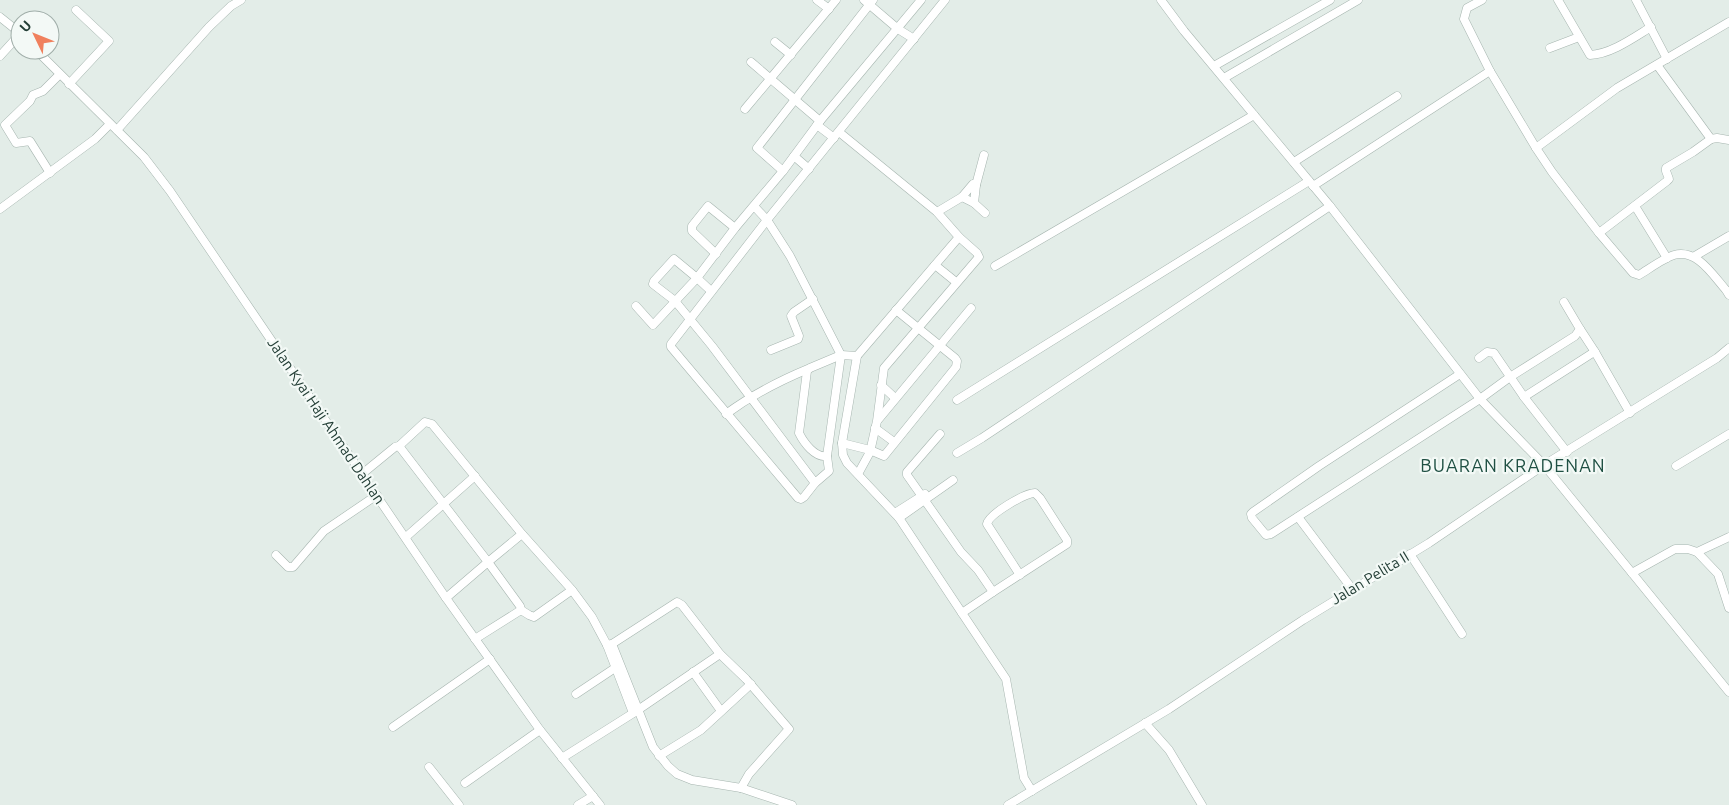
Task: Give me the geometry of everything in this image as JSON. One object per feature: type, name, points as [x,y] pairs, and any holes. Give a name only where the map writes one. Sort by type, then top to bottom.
[{"type":"street","points":[[117,130],[229,3],[241,0]]},
{"type":"street","points":[[817,0],[829,9]]},
{"type":"street","points":[[746,109],[836,0]]},
{"type":"street","points":[[636,306],[654,325],[697,278],[735,228],[783,171],[818,123],[922,0]]},
{"type":"street","points":[[849,354],[827,456],[829,471],[815,483],[804,497],[799,499],[726,414],[671,347],[671,344],[689,318],[767,220],[945,0]]},
{"type":"street","points":[[1160,0],[1330,206],[1480,399],[1544,465],[1729,692]]},
{"type":"street","points":[[1214,66],[1330,0]]},
{"type":"street","points":[[1224,78],[1358,0]]},
{"type":"street","points":[[1482,0],[1466,8],[1464,19],[1488,72],[1552,172],[1631,272],[1639,274],[1672,255],[1695,256],[1729,295]]},
{"type":"street","points":[[1558,0],[1588,54],[1592,56],[1622,44],[1651,27]]},
{"type":"street","points":[[1636,0],[1667,59]]},
{"type":"street","points":[[783,171],[757,148],[869,2],[898,29],[914,39]]},
{"type":"street","points":[[69,84],[109,41],[76,10]]},
{"type":"street","points":[[0,17],[10,26]]},
{"type":"street","points":[[1536,148],[1617,88],[1729,22]]},
{"type":"street","points":[[1550,48],[1578,37]]},
{"type":"street","points":[[1262,38],[1269,52]]},
{"type":"street","points":[[775,42],[791,55]]},
{"type":"street","points":[[0,56],[10,45]]},
{"type":"street","name":"Jalan Kyai Haji Ahmad Dahlan","points":[[45,60],[144,157],[170,191],[362,474],[408,534],[478,637],[490,659],[540,730],[567,755],[592,796],[600,805]]},
{"type":"street","points":[[751,62],[795,99],[818,123],[837,135],[937,212],[979,257],[884,368],[876,425],[869,456],[858,474]]},
{"type":"street","points":[[1657,65],[1711,139]]},
{"type":"street","points":[[957,400],[1488,72]]},
{"type":"street","points":[[50,173],[30,141],[16,142],[5,125],[29,102],[33,95],[43,91],[59,75]]},
{"type":"street","points":[[1294,162],[1397,96]]},
{"type":"street","points":[[995,266],[1254,115]]},
{"type":"street","points":[[0,209],[96,139],[110,124]]},
{"type":"street","points":[[1599,233],[1668,181],[1666,168],[1711,139],[1729,140]]},
{"type":"street","points":[[974,203],[976,184],[984,155]]},
{"type":"street","points":[[794,156],[809,169]]},
{"type":"street","points":[[937,212],[962,197],[973,184],[976,184]]},
{"type":"street","points":[[962,197],[974,203],[985,213]]},
{"type":"street","points":[[716,254],[692,231],[692,226],[708,206],[735,228]]},
{"type":"street","points":[[754,206],[767,220],[790,256],[813,299],[849,354],[842,443],[843,454],[847,463],[897,515],[1006,679],[1024,778],[1029,793]]},
{"type":"street","points":[[957,453],[990,433],[1330,206]]},
{"type":"street","points":[[1634,206],[1667,258]]},
{"type":"street","points":[[1695,256],[1729,236]]},
{"type":"street","points":[[726,414],[771,385],[849,354],[896,310],[959,237]]},
{"type":"street","points":[[711,291],[676,259],[672,260],[654,284],[675,301],[712,346],[815,483]]},
{"type":"street","points":[[935,265],[956,282]]},
{"type":"street","points":[[771,350],[799,338],[791,316],[813,299]]},
{"type":"street","points":[[1564,302],[1630,412]]},
{"type":"street","points":[[876,425],[895,398],[971,308]]},
{"type":"street","points":[[842,443],[870,450],[884,456],[956,367],[957,361],[955,358],[896,310]]},
{"type":"street","points":[[1460,374],[1319,466],[1253,512],[1251,516],[1268,536],[1575,336],[1580,329]]},
{"type":"street","name":"Jalan Pelita II","points":[[1008,805],[1145,723],[1303,620],[1410,554],[1544,465],[1717,358],[1729,348]]},
{"type":"street","points":[[1479,358],[1487,352],[1494,353],[1524,397],[1567,452]]},
{"type":"street","points":[[1524,397],[1595,352]]},
{"type":"street","points":[[808,369],[799,433],[814,452],[827,456]]},
{"type":"street","points":[[881,385],[895,398]]},
{"type":"street","points":[[362,474],[395,447],[399,446],[425,422],[429,422],[522,534],[572,590],[592,617],[609,644],[636,711]]},
{"type":"street","points":[[876,425],[894,442]]},
{"type":"street","points":[[940,434],[906,474],[961,552],[978,570],[993,592]]},
{"type":"street","points":[[1676,466],[1729,434]]},
{"type":"street","points":[[399,446],[488,562],[521,610],[528,615],[534,616],[572,590]]},
{"type":"street","points":[[408,534],[475,476]]},
{"type":"street","points":[[897,515],[954,477]]},
{"type":"street","points":[[962,613],[1020,575],[1067,542],[1035,493],[1025,495],[990,517],[987,524],[1020,575]]},
{"type":"street","points":[[276,555],[288,567],[293,567],[324,532],[377,495]]},
{"type":"street","points":[[1298,517],[1353,590]]},
{"type":"street","points":[[448,595],[522,534]]},
{"type":"street","points":[[1697,552],[1729,536]]},
{"type":"street","points":[[1633,574],[1676,549],[1688,549],[1697,552],[1718,574],[1729,608]]},
{"type":"street","points":[[1410,554],[1462,634]]},
{"type":"street","points":[[609,644],[677,602],[682,605],[720,654],[751,684],[789,729],[750,774],[741,788]]},
{"type":"street","points":[[478,637],[521,610]]},
{"type":"street","points":[[609,644],[615,668],[653,747],[668,766],[681,776],[692,780],[741,788],[792,805]]},
{"type":"street","points":[[567,755],[720,654]]},
{"type":"street","points":[[393,727],[490,659]]},
{"type":"street","points":[[576,694],[615,668]]},
{"type":"street","points":[[693,672],[721,711]]},
{"type":"street","points":[[659,756],[701,730],[751,684]]},
{"type":"street","points":[[1145,723],[1169,750],[1202,805]]},
{"type":"street","points":[[465,783],[540,730]]},
{"type":"street","points":[[429,767],[459,805]]},
{"type":"street","points":[[578,805],[592,796]]},
{"type":"district","name":"BUARAN KRADENAN","points":[[1513,466]]}]
